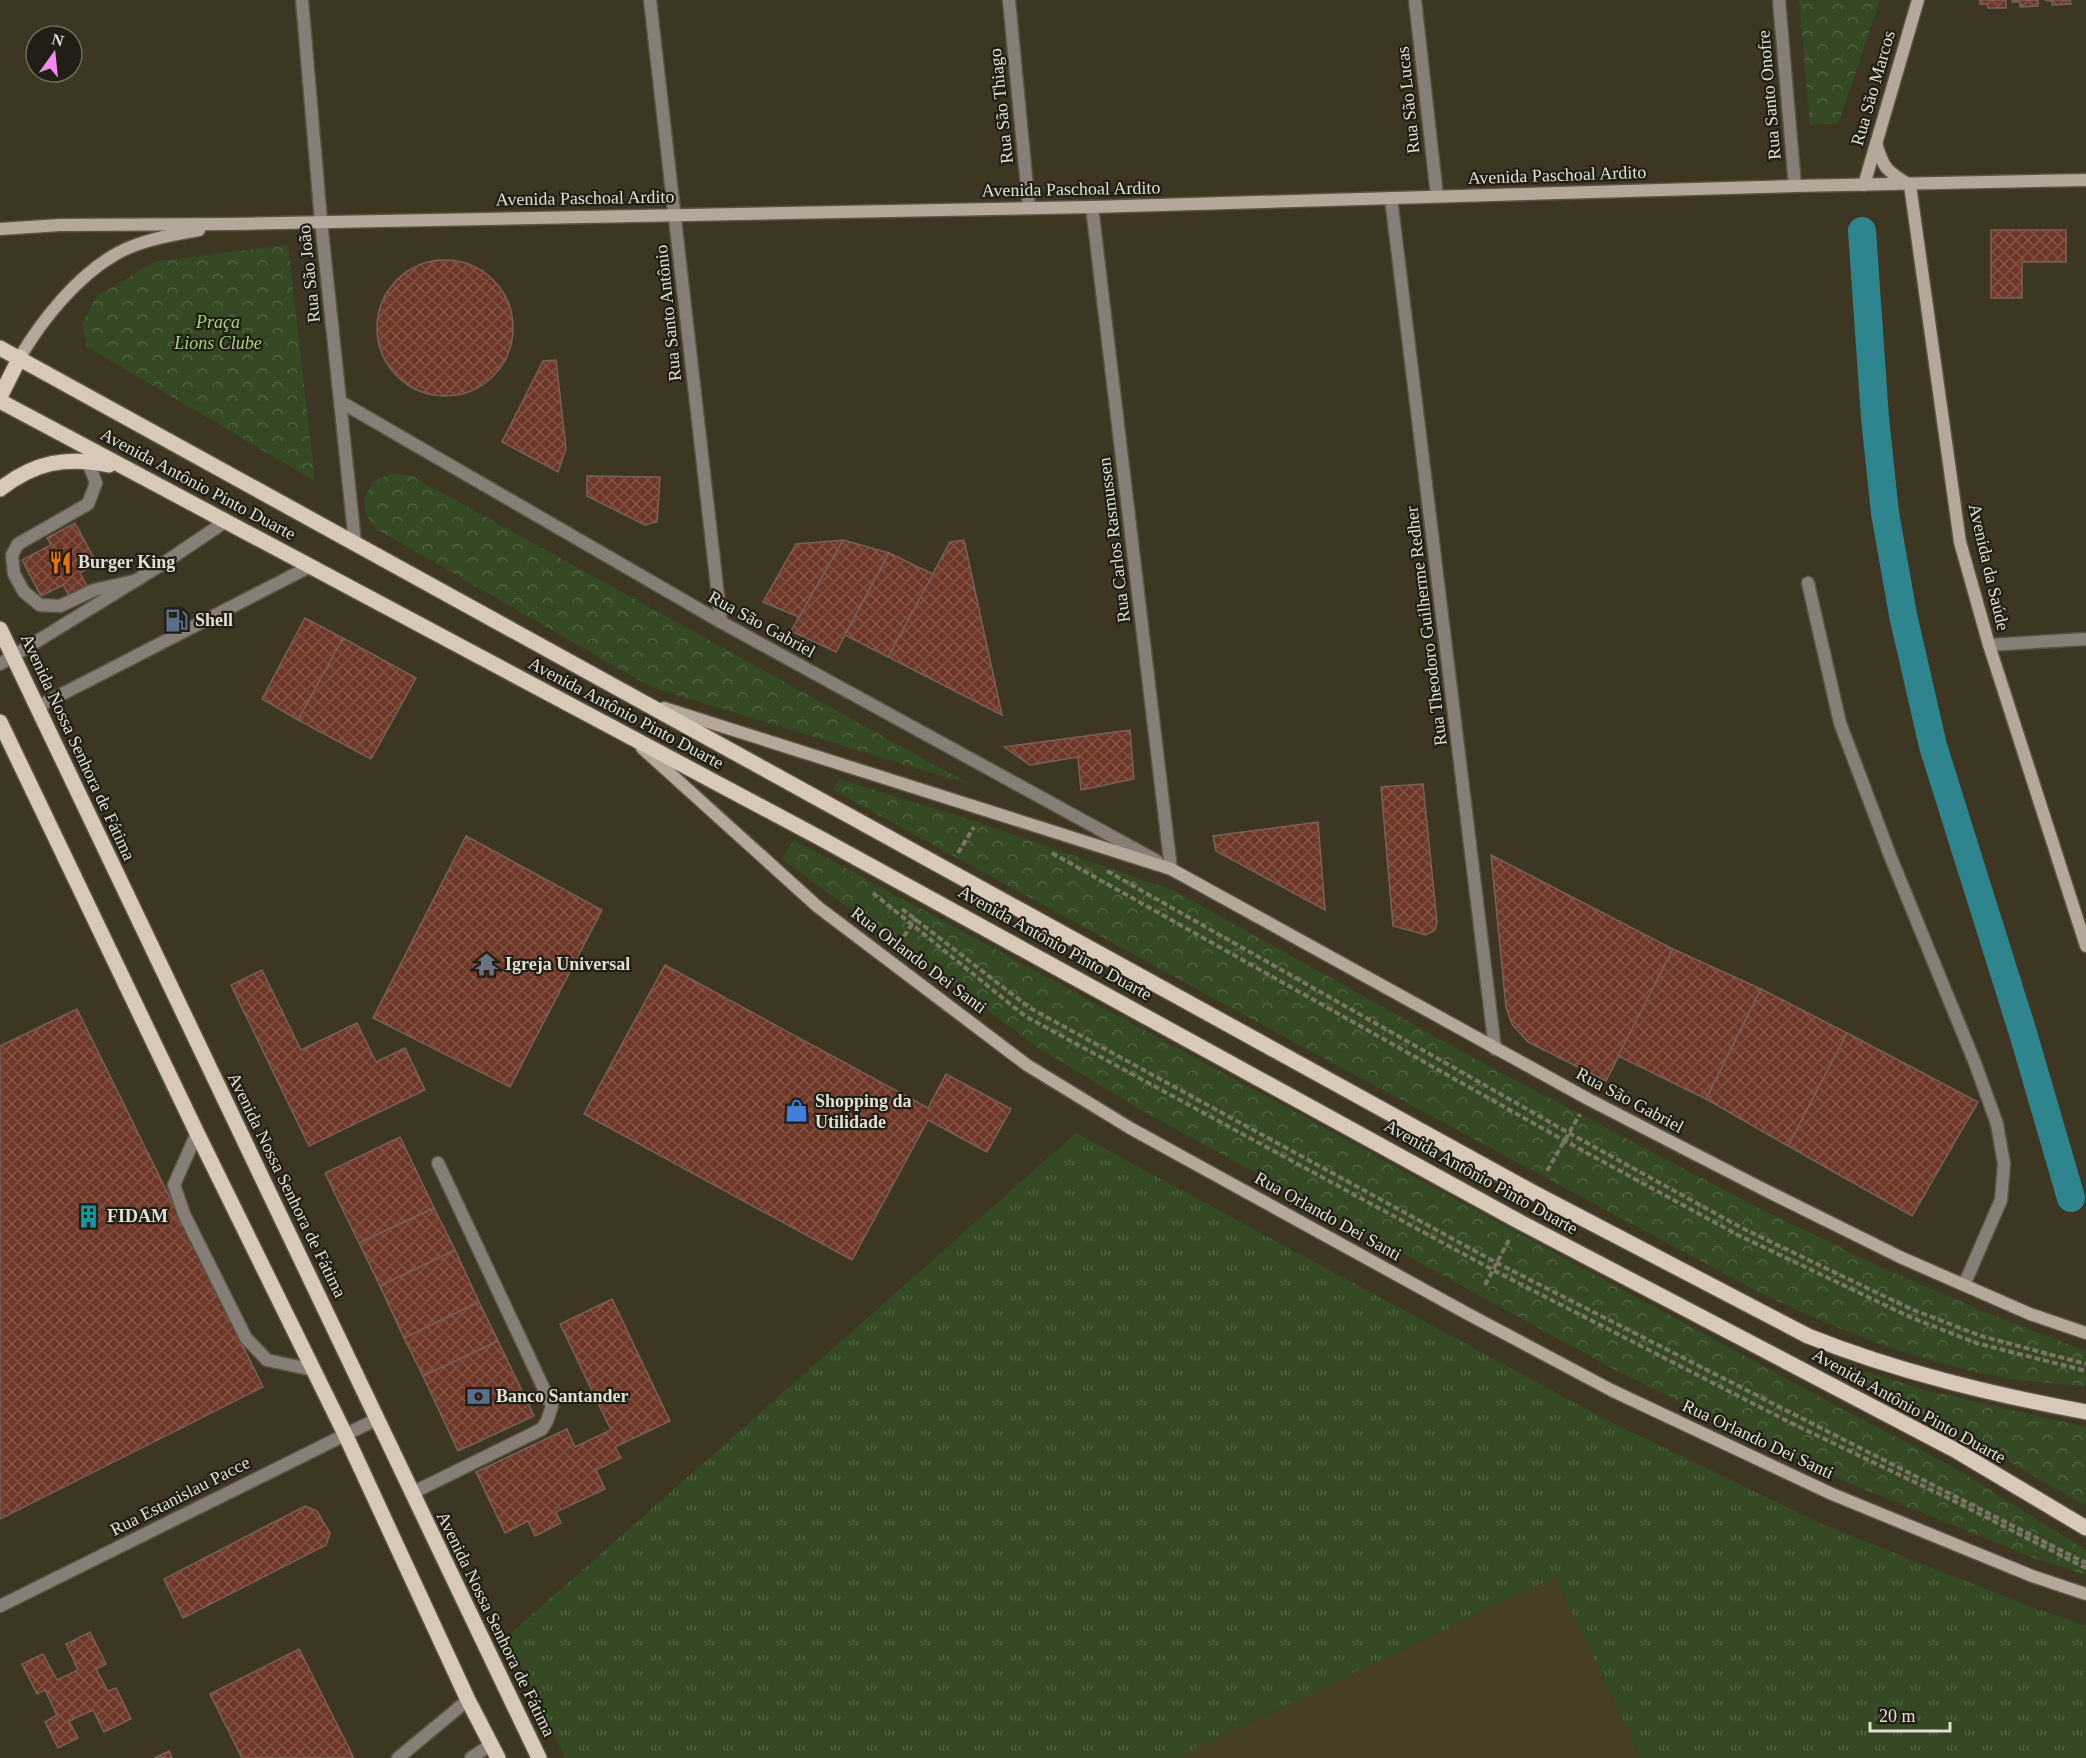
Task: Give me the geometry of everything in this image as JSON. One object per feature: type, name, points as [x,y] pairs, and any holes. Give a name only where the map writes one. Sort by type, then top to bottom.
[{"type":"main road","name":"Rua São Marcos","points":[[1864,185],[1918,0]]},
{"type":"main road","points":[[1876,141],[1882,163],[1893,175],[1910,185]]},
{"type":"main road","name":"Avenida Paschoal Ardito","points":[[0,229],[60,225],[233,224],[1092,207],[1795,186],[2086,180]]},
{"type":"main road","name":"Avenida da Saúde","points":[[1910,185],[1960,542],[1989,645],[2086,946]]},
{"type":"main road","name":"Avenida Paschoal Ardito","points":[[20,357],[38,327],[59,303],[92,271],[116,254],[155,238],[233,224]]},
{"type":"main road","name":"Avenida Antônio Pinto Duarte","points":[[0,348],[1525,1188],[1808,1336],[1903,1370],[2001,1395],[2086,1412]]},
{"type":"main road","points":[[0,399],[20,357]]},
{"type":"main road","name":"Avenida Antônio Pinto Duarte","points":[[0,399],[890,875],[1510,1216],[1955,1450],[2086,1528]]},
{"type":"main road","points":[[0,489],[17,476],[40,465],[64,460],[87,460],[127,468]]},
{"type":"main road","name":"Avenida Nossa Senhora de Fátima","points":[[0,629],[7,660],[37,707],[539,1758]]},
{"type":"main road","name":"Rua São Gabriel","points":[[643,702],[1171,869],[1588,1100],[1761,1188],[1900,1257],[2030,1314],[2086,1333]]},
{"type":"main road","points":[[0,723],[196,1132],[345,1434],[468,1700],[495,1751]]},
{"type":"main road","name":"Rua Orlando Dei Santi","points":[[633,739],[818,906],[1027,1065],[1130,1128],[1611,1390],[1832,1494],[2032,1576],[2086,1594]]},
{"type":"main road","points":[[2057,1323],[2086,1325]]},
{"type":"street","name":"Rua São João","points":[[302,0],[321,221],[355,543]]},
{"type":"street","name":"Rua Santo Antônio","points":[[650,0],[721,622]]},
{"type":"street","name":"Rua São Thiago","points":[[1009,0],[1029,208]]},
{"type":"street","name":"Rua São Lucas","points":[[1414,0],[1437,196]]},
{"type":"street","name":"Rua Santo Onofre","points":[[1779,0],[1795,186]]},
{"type":"street","name":"Rua Theodoro Guilherme Redher","points":[[1392,198],[1495,1049]]},
{"type":"street","name":"Rua Carlos Rasmussen","points":[[1092,207],[1171,869]]},
{"type":"street","name":"Rua São Gabriel","points":[[341,402],[721,622],[1171,869]]},
{"type":"street","points":[[87,460],[96,483],[88,504],[18,544],[12,555],[14,574],[24,592],[40,605],[60,606],[94,590],[134,581]]},
{"type":"street","points":[[7,660],[226,521]]},
{"type":"street","points":[[37,707],[311,566]]},
{"type":"street","points":[[1808,583],[1840,723],[1997,1124],[2004,1164],[2001,1200],[1964,1285]]},
{"type":"street","points":[[1989,645],[2086,639]]},
{"type":"street","points":[[196,1132],[174,1185],[184,1214],[246,1338],[267,1360],[314,1370]]},
{"type":"street","points":[[412,1493],[542,1429],[548,1421],[552,1406],[438,1163]]},
{"type":"street","name":"Rua Estanislau Pacce","points":[[0,1606],[377,1419]]},
{"type":"street","points":[[398,1758],[468,1700]]},
{"type":"street","points":[[471,1758],[495,1751]]},
{"type":"path","points":[[1044,849],[1565,1141],[1738,1235],[1910,1317],[1976,1343],[2086,1371]]},
{"type":"path","points":[[1101,868],[1569,1133],[1742,1228],[1911,1309],[1981,1336],[2086,1364]]},
{"type":"path","points":[[868,889],[1025,1016],[1492,1270],[1791,1423],[1948,1498],[2086,1568]]},
{"type":"path","points":[[877,890],[1030,1008],[1497,1263],[2086,1563]]},
{"type":"path","points":[[1547,1172],[1583,1108]]},
{"type":"path","points":[[1485,1285],[1511,1236]]},
{"type":"shaded area","points":[[1555,1577],[1641,1758],[1175,1758]]},
{"type":"green space","points":[[1799,0],[1880,0],[1838,124],[1810,125]]},
{"type":"green space","name":"Praça Lions Clube","points":[[288,245],[315,481],[87,347],[82,324],[96,297],[156,261]]},
{"type":"green space","points":[[392,473],[412,476],[971,785],[651,687],[376,529],[365,513],[365,497],[373,482]]},
{"type":"green space","points":[[839,779],[977,822],[1175,891],[1481,1062],[1755,1206],[1885,1269],[1985,1312],[2086,1351],[2086,1386],[2005,1378],[1935,1362],[1848,1332],[1764,1295],[1303,1047],[833,790]]},
{"type":"green space","points":[[794,840],[1850,1413],[1950,1465],[2086,1550],[2086,1575],[2036,1559],[1839,1479],[1619,1372],[1150,1115],[1041,1050],[782,859]]},
{"type":"green space","points":[[1076,1133],[1605,1419],[1824,1525],[2086,1626],[2086,1758],[1641,1758],[1555,1577],[1175,1758],[565,1758],[507,1637]]},
{"type":"green space","points":[[1816,1355],[1918,1388],[2086,1427],[2086,1506],[1971,1440],[1813,1359]]},
{"type":"building","points":[[1980,0],[2006,0],[2006,8],[1988,8],[1987,4],[1980,4]]},
{"type":"building","points":[[2012,0],[2038,0],[2038,6],[2020,7],[2020,2],[2012,2]]},
{"type":"building","points":[[2044,0],[2070,0],[2071,4],[2052,5],[2052,1]]},
{"type":"building","points":[[1991,230],[2066,230],[2066,262],[2022,262],[2022,298],[1991,298]]},
{"type":"building","points":[[445,260],[471,266],[493,280],[507,302],[513,328],[507,354],[493,376],[471,390],[445,396],[419,390],[397,376],[383,354],[377,328],[383,302],[397,280],[419,266]]},
{"type":"building","points":[[556,360],[566,449],[558,472],[502,442],[543,361]]},
{"type":"building","points":[[587,476],[660,477],[657,522],[645,525],[587,496]]},
{"type":"building","name":"Burger King","points":[[75,523],[97,564],[80,573],[88,588],[70,597],[63,585],[41,596],[22,560],[51,545],[47,538]]},
{"type":"building","points":[[843,540],[889,553],[836,652],[791,631]]},
{"type":"building","points":[[843,540],[799,617],[763,602],[796,544]]},
{"type":"building","points":[[964,540],[1002,715],[888,657],[950,542]]},
{"type":"building","points":[[889,553],[933,574],[888,657],[845,635]]},
{"type":"building","points":[[305,618],[343,638],[298,720],[262,699]]},
{"type":"building","points":[[343,638],[416,678],[371,759],[298,720]]},
{"type":"building","points":[[1130,730],[1134,779],[1081,790],[1078,757],[1030,765],[1004,747]]},
{"type":"building","points":[[1423,784],[1437,922],[1435,930],[1426,935],[1393,926],[1381,787]]},
{"type":"building","points":[[1318,822],[1325,910],[1216,851],[1213,836]]},
{"type":"building","name":"Igreja Universal","points":[[466,836],[602,910],[510,1087],[373,1018]]},
{"type":"building","points":[[1491,855],[1673,949],[1606,1081],[1528,1042],[1512,1024],[1506,1007]]},
{"type":"building","points":[[1673,949],[1761,989],[1706,1099],[1618,1056]]},
{"type":"building","name":"Shopping da Utilidade","points":[[665,965],[928,1108],[946,1074],[1011,1109],[987,1152],[928,1120],[852,1260],[584,1114]]},
{"type":"building","points":[[262,970],[301,1050],[357,1023],[376,1062],[405,1048],[425,1090],[309,1146],[231,985]]},
{"type":"building","points":[[1761,989],[1847,1033],[1788,1146],[1706,1099]]},
{"type":"building","name":"FIDAM","points":[[77,1009],[263,1387],[0,1519],[0,1046]]},
{"type":"building","points":[[1847,1033],[1978,1102],[1912,1216],[1788,1146]]},
{"type":"building","points":[[400,1137],[434,1208],[359,1243],[325,1173]]},
{"type":"building","points":[[434,1208],[455,1250],[380,1286],[359,1243]]},
{"type":"building","points":[[455,1250],[479,1302],[404,1338],[380,1286]]},
{"type":"building","points":[[612,1299],[670,1421],[615,1447],[621,1458],[596,1470],[605,1489],[556,1512],[561,1523],[535,1536],[528,1521],[505,1533],[476,1472],[567,1429],[575,1447],[611,1430],[560,1324]]},
{"type":"building","points":[[479,1302],[498,1341],[423,1376],[404,1338]]},
{"type":"building","name":"Banco Santander","points":[[498,1341],[534,1416],[458,1451],[423,1376]]},
{"type":"building","points":[[305,1506],[317,1511],[330,1533],[326,1545],[183,1618],[164,1579]]},
{"type":"building","points":[[90,1632],[106,1664],[96,1669],[108,1691],[116,1688],[131,1719],[104,1732],[93,1710],[69,1721],[78,1738],[58,1748],[45,1722],[57,1715],[45,1690],[37,1694],[22,1664],[43,1654],[57,1680],[78,1670],[66,1644]]},
{"type":"building","points":[[299,1649],[354,1758],[242,1758],[210,1694]]},
{"type":"building","points":[[169,1751],[172,1758],[154,1758]]},
{"type":"waterway","points":[[1862,231],[1875,418],[1885,513],[1903,615],[1933,746],[2023,1033],[2071,1198]]},
{"type":"place","name":"Burger King","points":[[60,562]]},
{"type":"place","name":"Shell","points":[[177,620]]},
{"type":"place","name":"Igreja Universal","points":[[487,964]]},
{"type":"place","name":"Shopping da Utilidade","points":[[797,1111]]},
{"type":"place","name":"FIDAM","points":[[89,1216]]},
{"type":"place","name":"Banco Santander","points":[[478,1396]]}]
